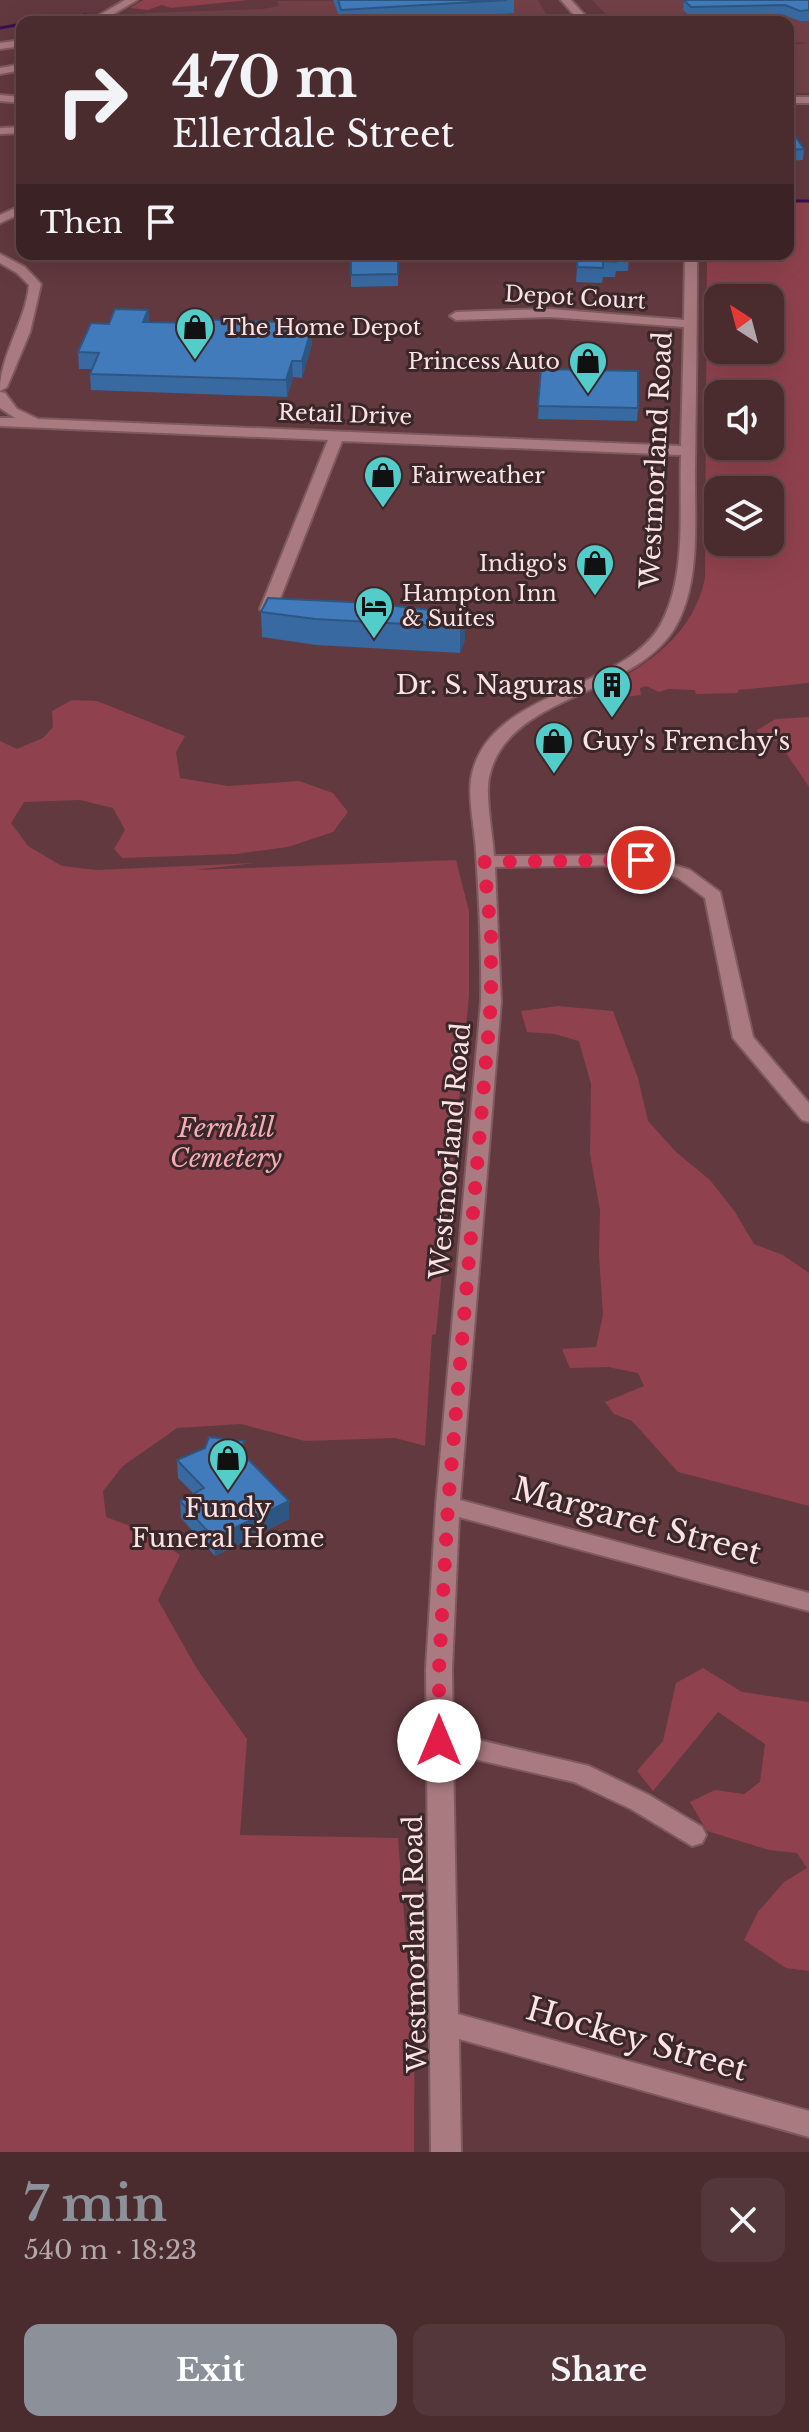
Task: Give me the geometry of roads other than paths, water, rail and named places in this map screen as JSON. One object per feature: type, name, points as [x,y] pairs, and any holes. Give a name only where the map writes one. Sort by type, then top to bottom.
[{"type":"street","points":[[104,16],[132,0]]},
{"type":"street","points":[[566,0],[581,16]]},
{"type":"street","points":[[0,258],[26,273],[35,284],[23,332],[0,387]]},
{"type":"street","name":"Westmorland Road","points":[[446,2152],[439,1669],[448,1505],[489,1047],[491,934],[480,779],[486,758],[500,738],[555,699],[632,660],[664,632],[681,591],[689,451],[691,260]]},
{"type":"street","name":"Depot Court","points":[[456,316],[550,313],[692,324]]},
{"type":"street","points":[[0,396],[4,407],[13,413],[51,424]]},
{"type":"street","points":[[605,448],[662,439],[680,429],[689,417]]},
{"type":"street","name":"Retail Drive","points":[[0,422],[689,451]]},
{"type":"street","points":[[0,431],[51,424]]},
{"type":"street","points":[[268,609],[337,436]]},
{"type":"street","points":[[605,448],[663,458],[674,464],[688,480]]},
{"type":"street","points":[[484,862],[641,860],[684,874],[714,896],[743,1038],[809,1116]]},
{"type":"street","name":"Margaret Street","points":[[448,1505],[809,1602]]},
{"type":"street","points":[[439,1741],[590,1777],[640,1802],[692,1835]]},
{"type":"street","name":"Hockey Street","points":[[446,2023],[809,2124]]},
{"type":"waterway","points":[[79,16],[86,15]]},
{"type":"waterway","points":[[0,28],[16,25]]},
{"type":"waterway","points":[[794,201],[809,201]]},
{"type":"place","name":"The Home Depot","points":[[195,361]]},
{"type":"place","name":"Princess Auto","points":[[588,395]]},
{"type":"place","name":"Fairweather","points":[[383,509]]},
{"type":"place","name":"Indigo's","points":[[595,597]]},
{"type":"place","name":"Hampton Inn & Suites","points":[[374,640]]},
{"type":"place","name":"Dr. S. Naguras","points":[[612,719]]},
{"type":"place","name":"Guy's Frenchy's","points":[[554,775]]},
{"type":"place","name":"Fundy Funeral Home","points":[[228,1492]]},
{"type":"park label","name":"Fernhill Cemetery","points":[[226,1143]]}]
